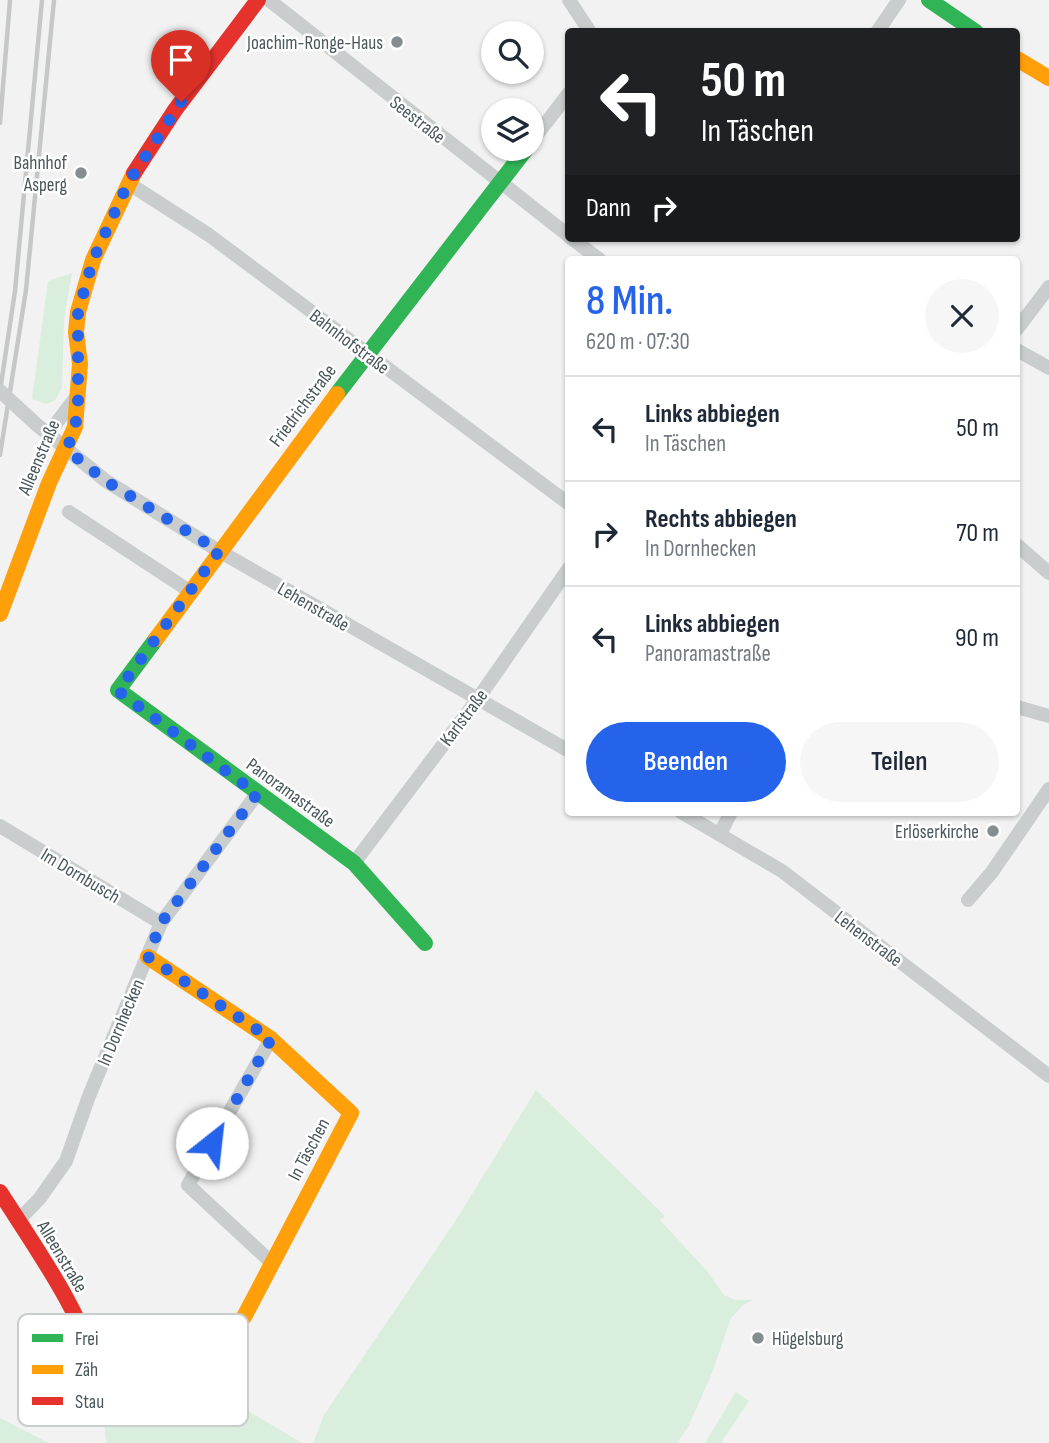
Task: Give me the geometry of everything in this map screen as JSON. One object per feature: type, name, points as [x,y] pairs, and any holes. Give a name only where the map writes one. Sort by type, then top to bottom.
[{"type":"street","name":"Alleenstraße","points":[[0,614],[49,482],[67,450],[75,426],[80,363],[76,332],[82,294],[93,260],[128,183],[174,110],[258,0]]},
{"type":"street","name":"Seestraße","points":[[269,0],[565,233]]},
{"type":"street","points":[[569,0],[587,28]]},
{"type":"street","points":[[880,28],[900,0]]},
{"type":"street","points":[[936,2],[971,28]]},
{"type":"street","points":[[1020,61],[1049,78]]},
{"type":"street","points":[[544,125],[565,98]]},
{"type":"street","name":"Friedrichstraße","points":[[118,691],[367,353],[517,161]]},
{"type":"street","name":"Bahnhofstraße","points":[[128,183],[209,236],[565,501]]},
{"type":"street","name":"Seestraße","points":[[577,242],[595,256]]},
{"type":"street","points":[[1020,325],[1049,287]]},
{"type":"street","points":[[1020,352],[1049,368]]},
{"type":"street","name":"Lehenstraße","points":[[0,391],[106,481],[219,551],[565,749]]},
{"type":"street","name":"Alleenstraße","points":[[43,429],[79,394]]},
{"type":"street","points":[[69,512],[191,592]]},
{"type":"street","points":[[1020,548],[1049,573]]},
{"type":"street","name":"Karlstraße","points":[[354,863],[477,700],[565,574]]},
{"type":"street","name":"Panoramastraße","points":[[118,691],[354,863],[425,943]]},
{"type":"street","points":[[1020,708],[1049,716]]},
{"type":"street","points":[[968,900],[992,872],[1049,789]]},
{"type":"street","name":"In Dornhecken","points":[[18,1221],[40,1198],[66,1161],[89,1096],[161,923],[257,794]]},
{"type":"street","name":"Lehenstraße","points":[[688,816],[782,871],[1049,1076]]},
{"type":"street","points":[[720,834],[729,816]]},
{"type":"street","name":"Im Dornbusch","points":[[0,827],[161,923]]},
{"type":"street","name":"In Täschen","points":[[148,957],[271,1039],[351,1113],[246,1314]]},
{"type":"street","points":[[271,1039],[188,1185],[272,1264]]},
{"type":"street","name":"Alleenstraße","points":[[0,1192],[73,1314]]},
{"type":"green space","points":[[72,273],[64,319],[62,388],[55,400],[46,404],[32,399],[48,281]]},
{"type":"green space","points":[[536,1090],[665,1216],[660,1220],[707,1271],[724,1295],[735,1300],[753,1300],[743,1305],[731,1318],[712,1373],[688,1427],[677,1443],[313,1443],[324,1415],[458,1217]]},
{"type":"green space","points":[[736,1392],[749,1401],[721,1443],[705,1443]]},
{"type":"green space","points":[[248,1411],[302,1443],[106,1443],[105,1426],[248,1426]]},
{"type":"green space","points":[[0,1418],[49,1443],[0,1443]]},
{"type":"railway","points":[[0,123],[10,0]]},
{"type":"railway","points":[[0,391],[15,291],[42,0]]},
{"type":"railway","points":[[0,455],[26,290],[54,0]]},
{"type":"traffic: fast","points":[[929,0],[970,28]]},
{"type":"traffic: fast","points":[[337,394],[517,161]]},
{"type":"traffic: fast","points":[[156,639],[118,690],[354,863],[425,943]]},
{"type":"traffic: slow","points":[[1020,61],[1049,78]]},
{"type":"traffic: slow","points":[[0,614],[49,483],[75,427],[80,364],[76,332],[78,312],[93,260],[134,173]]},
{"type":"traffic: slow","points":[[156,639],[337,394]]},
{"type":"traffic: slow","points":[[148,957],[271,1039],[351,1113],[246,1314]]},
{"type":"traffic: jam","points":[[134,173],[175,110],[258,0]]},
{"type":"traffic: jam","points":[[0,1192],[44,1260],[74,1314]]},
{"type":"place","name":"Joachim-Ronge-Haus","points":[[397,42]]},
{"type":"place","name":"Bahnhof Asperg","points":[[81,173]]},
{"type":"place","name":"Erlöserkirche","points":[[993,831]]},
{"type":"place","name":"Hügelsburg","points":[[758,1338]]},
{"type":"route","points":[[181,102],[128,183],[93,260],[78,312],[78,415],[67,450],[106,481],[219,551],[118,691],[257,794],[161,923],[148,957],[271,1039],[212,1143]]}]
